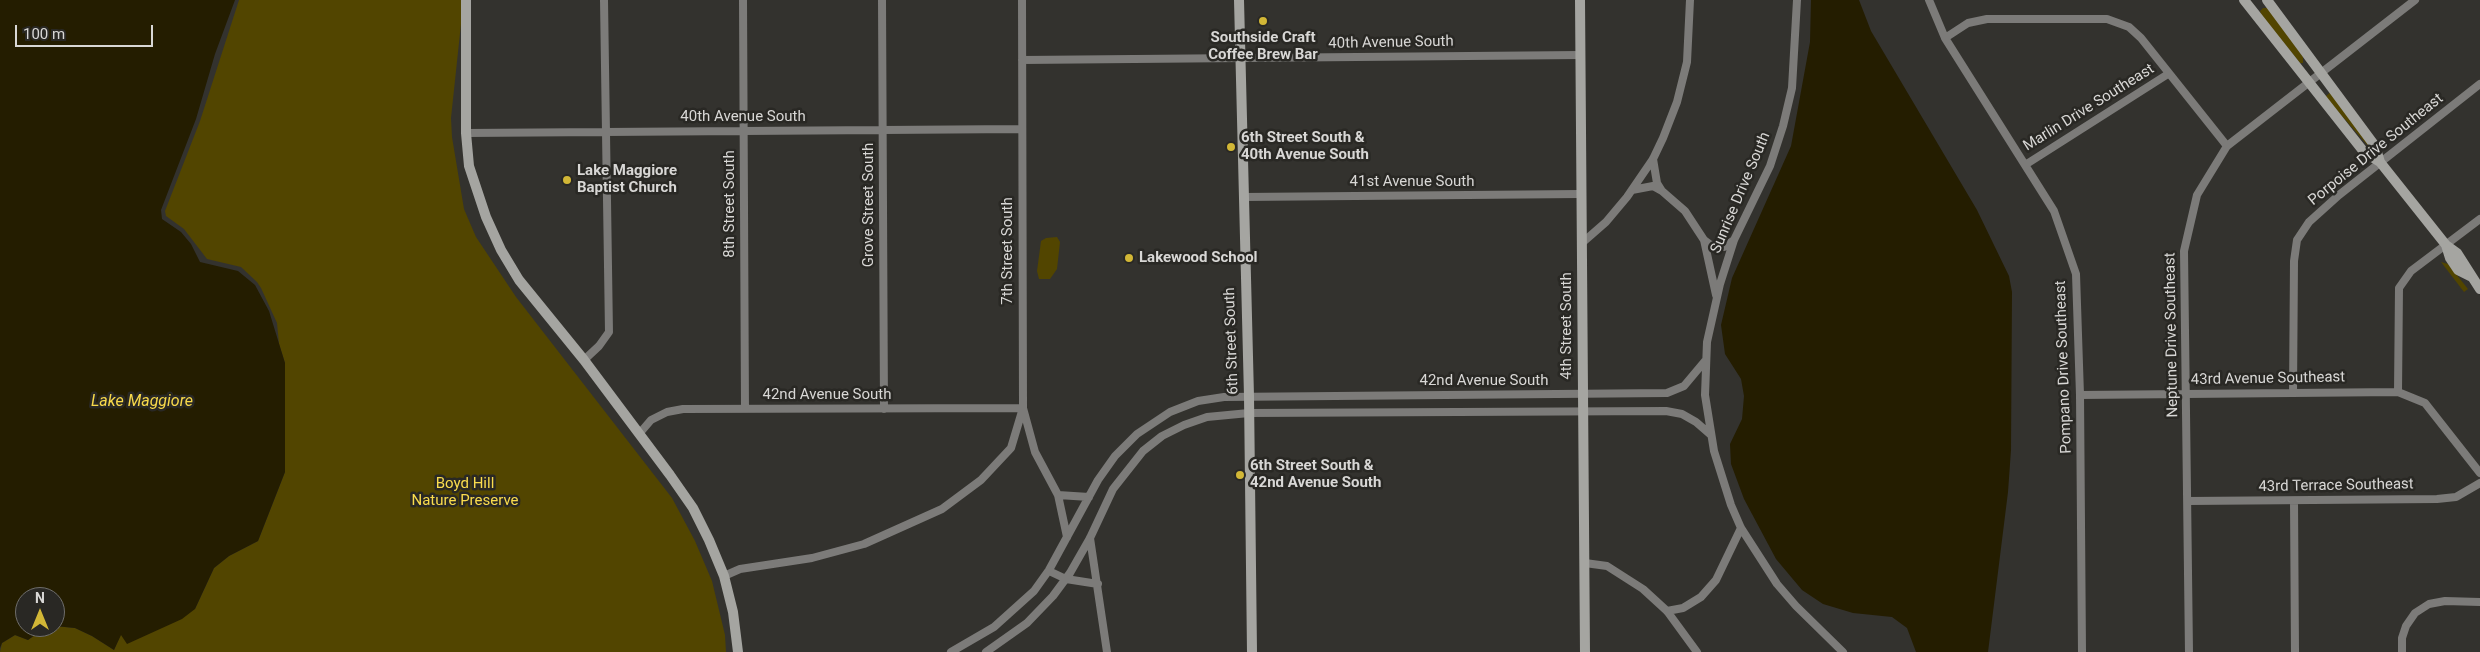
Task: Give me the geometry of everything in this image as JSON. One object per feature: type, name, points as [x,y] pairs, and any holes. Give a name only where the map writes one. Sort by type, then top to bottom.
[{"type":"street","points":[[466,0],[466,133],[469,166],[477,194],[500,250],[519,280],[584,360],[693,508],[724,576],[733,612],[738,652]]},
{"type":"street","points":[[584,360],[599,346],[609,332],[604,0]]},
{"type":"street","name":"8th Street South","points":[[743,0],[745,409]]},
{"type":"street","name":"Grove Street South","points":[[882,0],[884,409]]},
{"type":"street","name":"7th Street South","points":[[1022,0],[1023,408],[1035,452],[1058,495],[1067,537]]},
{"type":"street","name":"6th Street South","points":[[1239,0],[1249,396],[1252,652]]},
{"type":"street","name":"4th Street South","points":[[1580,0],[1585,652]]},
{"type":"street","points":[[1582,244],[1606,222],[1632,190],[1653,159],[1678,102],[1687,62],[1690,0]]},
{"type":"street","name":"Sunrise Drive South","points":[[1797,0],[1792,88],[1783,126],[1770,166],[1734,240],[1716,298],[1705,360],[1705,395],[1711,435],[1731,505],[1741,528],[1777,584],[1796,606],[1843,652]]},
{"type":"street","name":"Pompano Drive Southeast","points":[[1930,0],[1945,38],[2054,211],[2076,274],[2080,395],[2082,652]]},
{"type":"street","points":[[2244,0],[2364,152],[2380,162],[2446,245],[2457,253],[2480,289]]},
{"type":"street","points":[[2267,0],[2375,146],[2380,162]]},
{"type":"street","name":"Neptune Drive Southeast","points":[[2189,652],[2184,251],[2197,195],[2227,146],[2415,0]]},
{"type":"street","points":[[1945,38],[1968,23],[1988,19],[2107,19],[2129,27],[2141,38],[2227,146]]},
{"type":"street","name":"40th Avenue South","points":[[1022,60],[1580,55]]},
{"type":"street","name":"Marlin Drive Southeast","points":[[2025,165],[2168,74]]},
{"type":"street","name":"Porpoise Drive Southeast","points":[[2293,393],[2294,261],[2297,240],[2309,222],[2380,162],[2480,84]]},
{"type":"street","name":"40th Avenue South","points":[[466,133],[1021,129]]},
{"type":"street","points":[[1653,159],[1658,183],[1662,191]]},
{"type":"street","points":[[1632,190],[1653,186],[1662,191],[1685,211],[1704,240],[1712,246],[1724,247],[1734,240]]},
{"type":"street","name":"41st Avenue South","points":[[1243,197],[1580,194]]},
{"type":"street","points":[[2480,219],[2411,271],[2399,288],[2398,392],[2425,402],[2480,473]]},
{"type":"street","points":[[1704,240],[1716,298]]},
{"type":"street","name":"42nd Avenue South","points":[[951,652],[994,627],[1034,591],[1049,571],[1089,496],[1115,456],[1138,434],[1170,412],[1198,402],[1224,397],[1249,396],[1667,393],[1684,386],[1705,360]]},
{"type":"street","name":"43rd Avenue Southeast","points":[[2080,395],[2398,392]]},
{"type":"street","points":[[1333,396],[1333,413]]},
{"type":"street","points":[[724,576],[740,569],[812,558],[856,546],[896,531],[942,509],[981,480],[1011,448],[1023,408]]},
{"type":"street","name":"42nd Avenue South","points":[[639,434],[651,420],[667,412],[683,409],[1023,408]]},
{"type":"street","name":"42nd Avenue South","points":[[986,652],[1027,623],[1053,596],[1066,579],[1090,538],[1113,489],[1143,451],[1162,436],[1184,425],[1207,417],[1249,413],[1648,411],[1682,414],[1696,422],[1711,435]]},
{"type":"street","name":"43rd Terrace Southeast","points":[[2188,501],[2294,501],[2456,497],[2480,483]]},
{"type":"street","points":[[1058,495],[1089,496]]},
{"type":"street","points":[[2294,501],[2295,652]]},
{"type":"street","points":[[1667,611],[1683,608],[1701,597],[1716,580],[1741,528]]},
{"type":"street","points":[[1090,538],[1107,652]]},
{"type":"street","points":[[1585,563],[1606,566],[1620,572],[1644,589],[1667,611],[1697,652]]},
{"type":"street","points":[[1049,571],[1066,579],[1098,584]]},
{"type":"street","points":[[2402,652],[2402,638],[2406,626],[2415,613],[2429,604],[2445,601],[2480,602]]},
{"type":"green space","name":"Boyd Hill Nature Preserve","points":[[239,0],[461,0],[461,24],[451,118],[452,137],[464,209],[476,237],[516,297],[672,498],[695,541],[712,581],[725,635],[726,652],[0,652],[2,643],[15,635],[15,637],[28,640],[32,637],[65,637],[65,627],[75,628],[114,650],[121,634],[195,609],[214,568],[229,556],[258,541],[285,472],[285,363],[279,344],[277,323],[261,288],[241,267],[207,259],[184,229],[166,216],[165,211],[200,121]]},
{"type":"green space","points":[[2263,8],[2269,8],[2303,57],[2303,63],[2300,63],[2262,16],[2260,11]]},
{"type":"green space","points":[[2332,91],[2370,147],[2328,100],[2326,96]]},
{"type":"green space","points":[[1057,237],[1060,242],[1057,269],[1050,279],[1039,279],[1037,271],[1041,241],[1046,238]]},
{"type":"green space","points":[[2441,262],[2448,264],[2468,289],[2464,292]]},
{"type":"water","name":"Lake Maggiore","points":[[0,0],[235,0],[215,54],[196,119],[161,210],[162,219],[181,232],[191,244],[200,262],[238,271],[255,285],[269,311],[285,363],[285,472],[258,541],[229,556],[214,568],[195,609],[182,619],[127,644],[121,635],[114,650],[75,628],[65,627],[65,587],[15,587],[15,635],[2,643],[0,648]]},
{"type":"water","points":[[1811,0],[1859,0],[1871,31],[1977,210],[2009,276],[2012,292],[2011,450],[2008,492],[1988,652],[1916,652],[1907,628],[1892,617],[1853,613],[1823,604],[1802,590],[1776,559],[1744,499],[1731,464],[1730,444],[1742,419],[1744,396],[1741,379],[1725,354],[1721,325],[1732,278],[1791,146],[1810,42]]},
{"type":"water","name":"Lake Maggiore","points":[[20,637],[32,637],[28,640]]},
{"type":"place","name":"Southside Craft Coffee Brew Bar","points":[[1263,21]]},
{"type":"place","name":"6th Street South & 40th Avenue South","points":[[1231,147]]},
{"type":"place","name":"Lake Maggiore Baptist Church","points":[[567,180]]},
{"type":"place","name":"Lakewood School","points":[[1129,258]]},
{"type":"place","name":"6th Street South & 42nd Avenue South","points":[[1240,475]]}]
